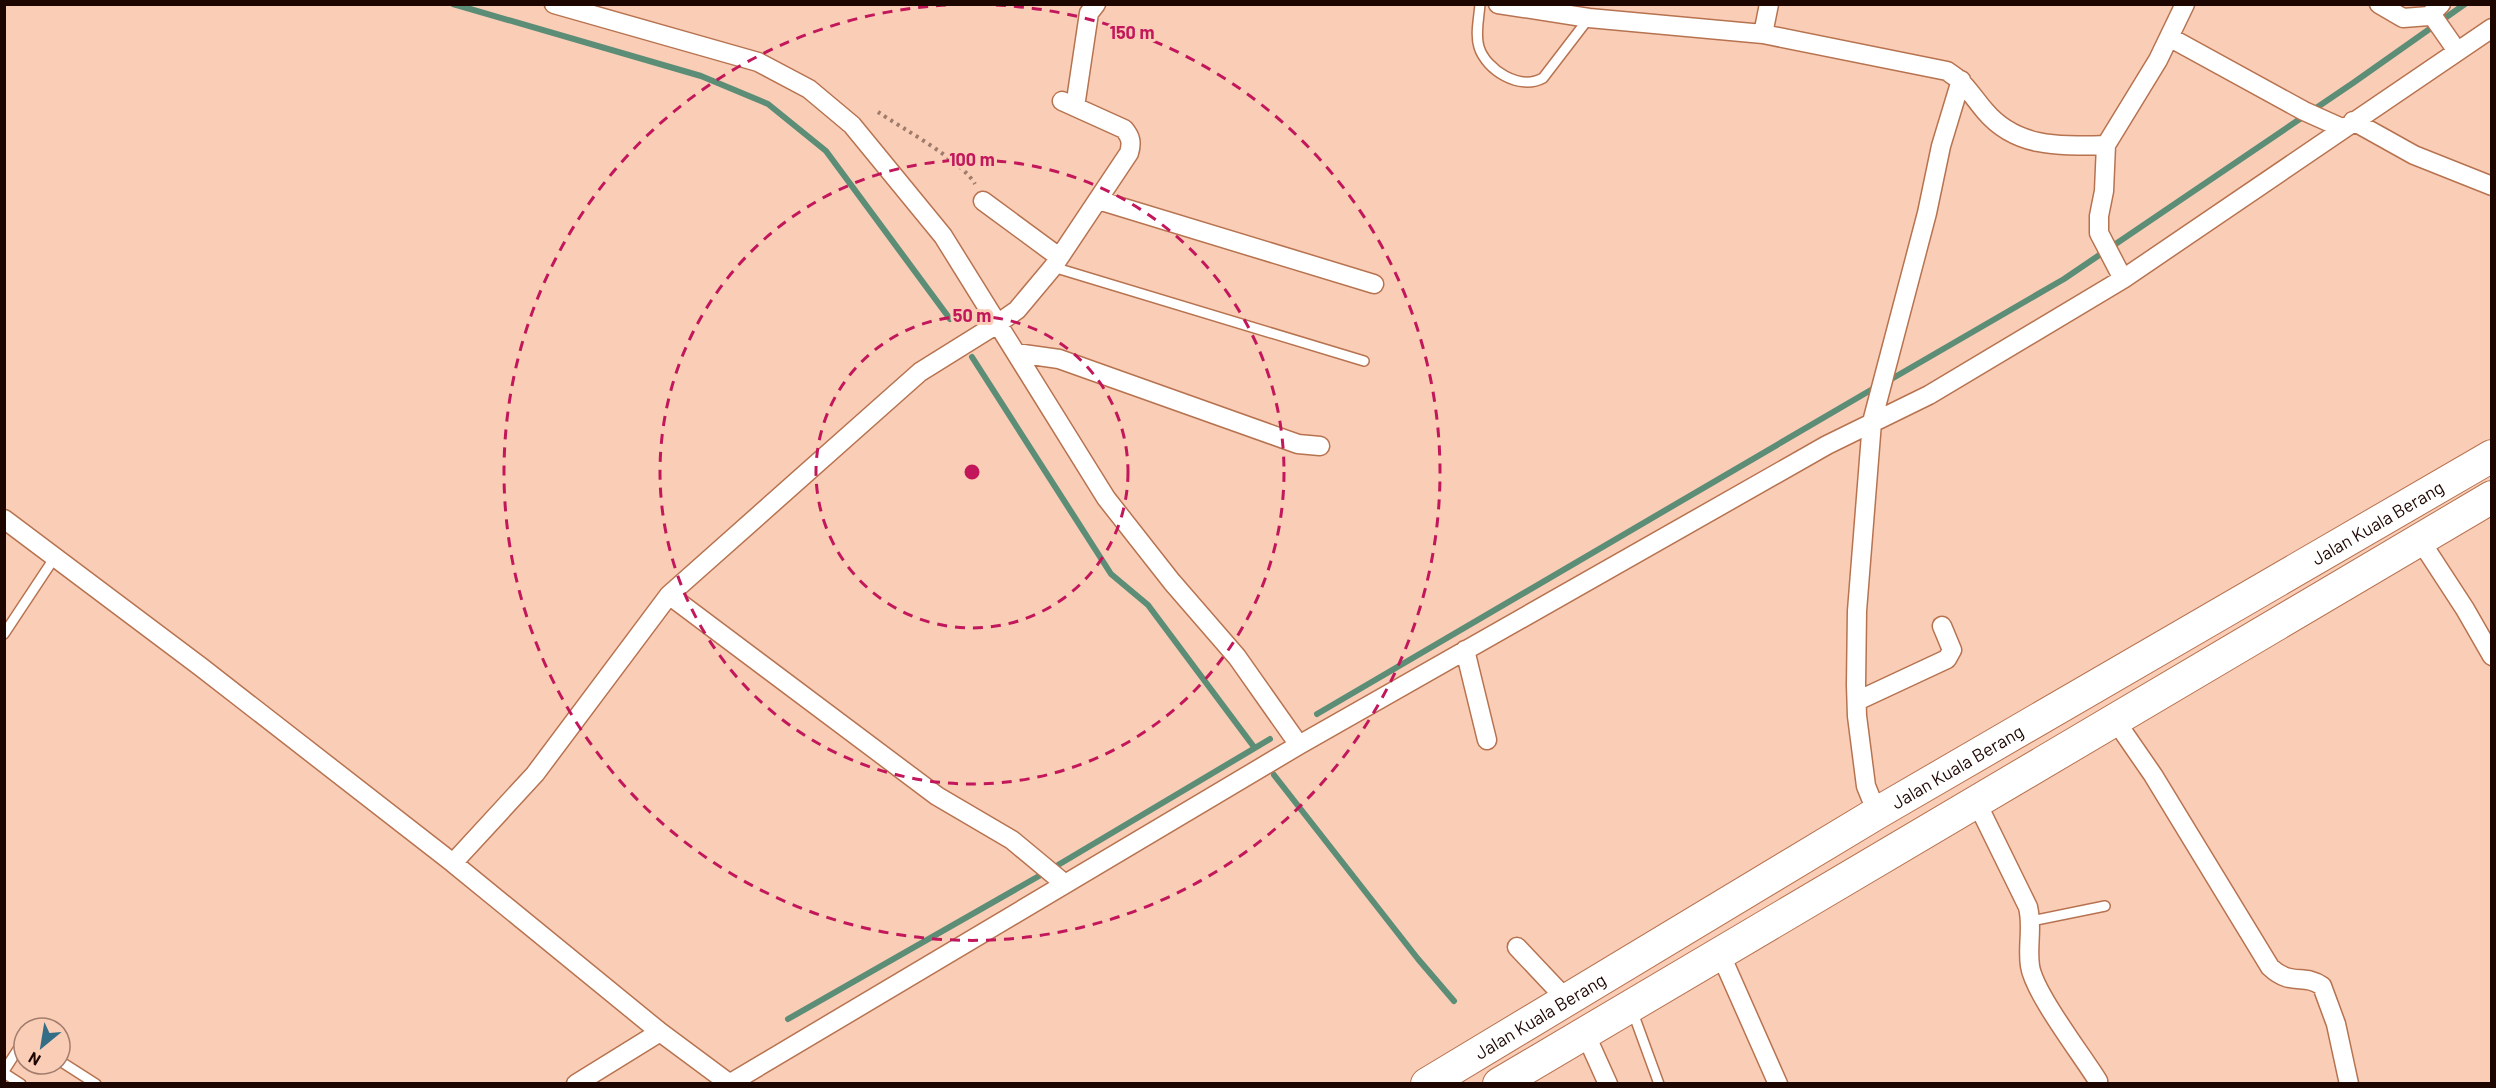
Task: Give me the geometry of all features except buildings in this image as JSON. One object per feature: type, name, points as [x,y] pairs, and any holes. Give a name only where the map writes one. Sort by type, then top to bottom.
[{"type":"highway","name":"Jalan Kuala Berang","points":[[1426,1083],[1877,813],[2492,456]]},
{"type":"highway","name":"Jalan Kuala Berang","points":[[1499,1083],[2492,497]]},
{"type":"highway","points":[[2394,513],[2432,507],[2440,508],[2452,520]]},
{"type":"street","points":[[554,4],[758,62],[809,89],[852,125],[943,236],[1106,498],[1172,582],[1237,657],[1299,745]]},
{"type":"street","points":[[453,863],[535,774],[669,595],[920,372],[997,324],[1029,297],[1056,262],[1130,153],[1130,136],[1124,129],[1068,104],[1089,13],[1096,4]]},
{"type":"street","points":[[1498,4],[1590,11],[1763,34],[1930,66],[1947,71],[1960,80],[1984,111],[2007,131],[2049,146],[2106,145]]},
{"type":"street","points":[[1763,34],[1769,4]]},
{"type":"street","points":[[2119,273],[2099,233],[2106,145],[2158,60],[2185,4]]},
{"type":"street","points":[[2379,4],[2403,18],[2435,13],[2453,46]]},
{"type":"street","points":[[4,519],[201,667],[453,863],[660,1032],[730,1083],[1299,745],[1464,650],[1827,445],[1873,416],[1929,395],[2348,124],[2453,46],[2492,28]]},
{"type":"street","points":[[2169,38],[2304,111],[2324,120],[2348,124],[2492,186]]},
{"type":"street","points":[[1877,813],[1866,786],[1857,701],[1857,611],[1873,416],[1927,213],[1941,146],[1960,80]]},
{"type":"street","points":[[1098,200],[1374,284]]},
{"type":"street","points":[[983,201],[1056,262]]},
{"type":"street","points":[[1016,353],[1059,359],[1298,444],[1320,446]]},
{"type":"street","points":[[2420,540],[2465,609],[2492,656]]},
{"type":"street","points":[[669,595],[938,796],[1012,840],[1065,884]]},
{"type":"street","points":[[1857,701],[1947,659],[1952,650],[1942,626]]},
{"type":"street","points":[[1464,650],[1487,740]]},
{"type":"street","points":[[2115,720],[2176,812],[2270,967],[2284,979],[2313,981],[2322,986],[2336,1024],[2349,1083]]},
{"type":"street","points":[[1976,801],[2018,885],[2031,921],[2030,968],[2040,992],[2098,1081],[2096,1083]]},
{"type":"street","points":[[1517,947],[1567,1000]]},
{"type":"street","points":[[1720,953],[1778,1083]]},
{"type":"street","points":[[576,1083],[660,1032]]},
{"type":"street","points":[[1585,1032],[1608,1083]]},
{"type":"lane","points":[[1480,4],[1478,46],[1483,56],[1495,70],[1512,79],[1526,82],[1536,82],[1543,78],[1590,11]]},
{"type":"lane","points":[[1056,262],[1364,361]]},
{"type":"lane","points":[[4,634],[55,557]]},
{"type":"lane","points":[[2031,921],[2105,906]]},
{"type":"lane","points":[[1630,1006],[1659,1083]]},
{"type":"lane","points":[[12,1059],[4,1072],[21,1083]]},
{"type":"lane","points":[[72,1068],[96,1083]]},
{"type":"path","points":[[878,112],[970,176],[983,201]]},
{"type":"waterway","points":[[453,4],[701,76],[768,104],[826,151],[950,319]]},
{"type":"waterway","points":[[1888,381],[2064,279],[2353,83],[2465,4]]},
{"type":"waterway","points":[[972,357],[1111,574],[1148,605],[1254,747]]},
{"type":"waterway","points":[[1317,714],[1876,387]]},
{"type":"waterway","points":[[1058,865],[1270,739]]},
{"type":"waterway","points":[[1274,775],[1418,959],[1454,1001]]},
{"type":"waterway","points":[[788,1019],[1039,876]]}]
